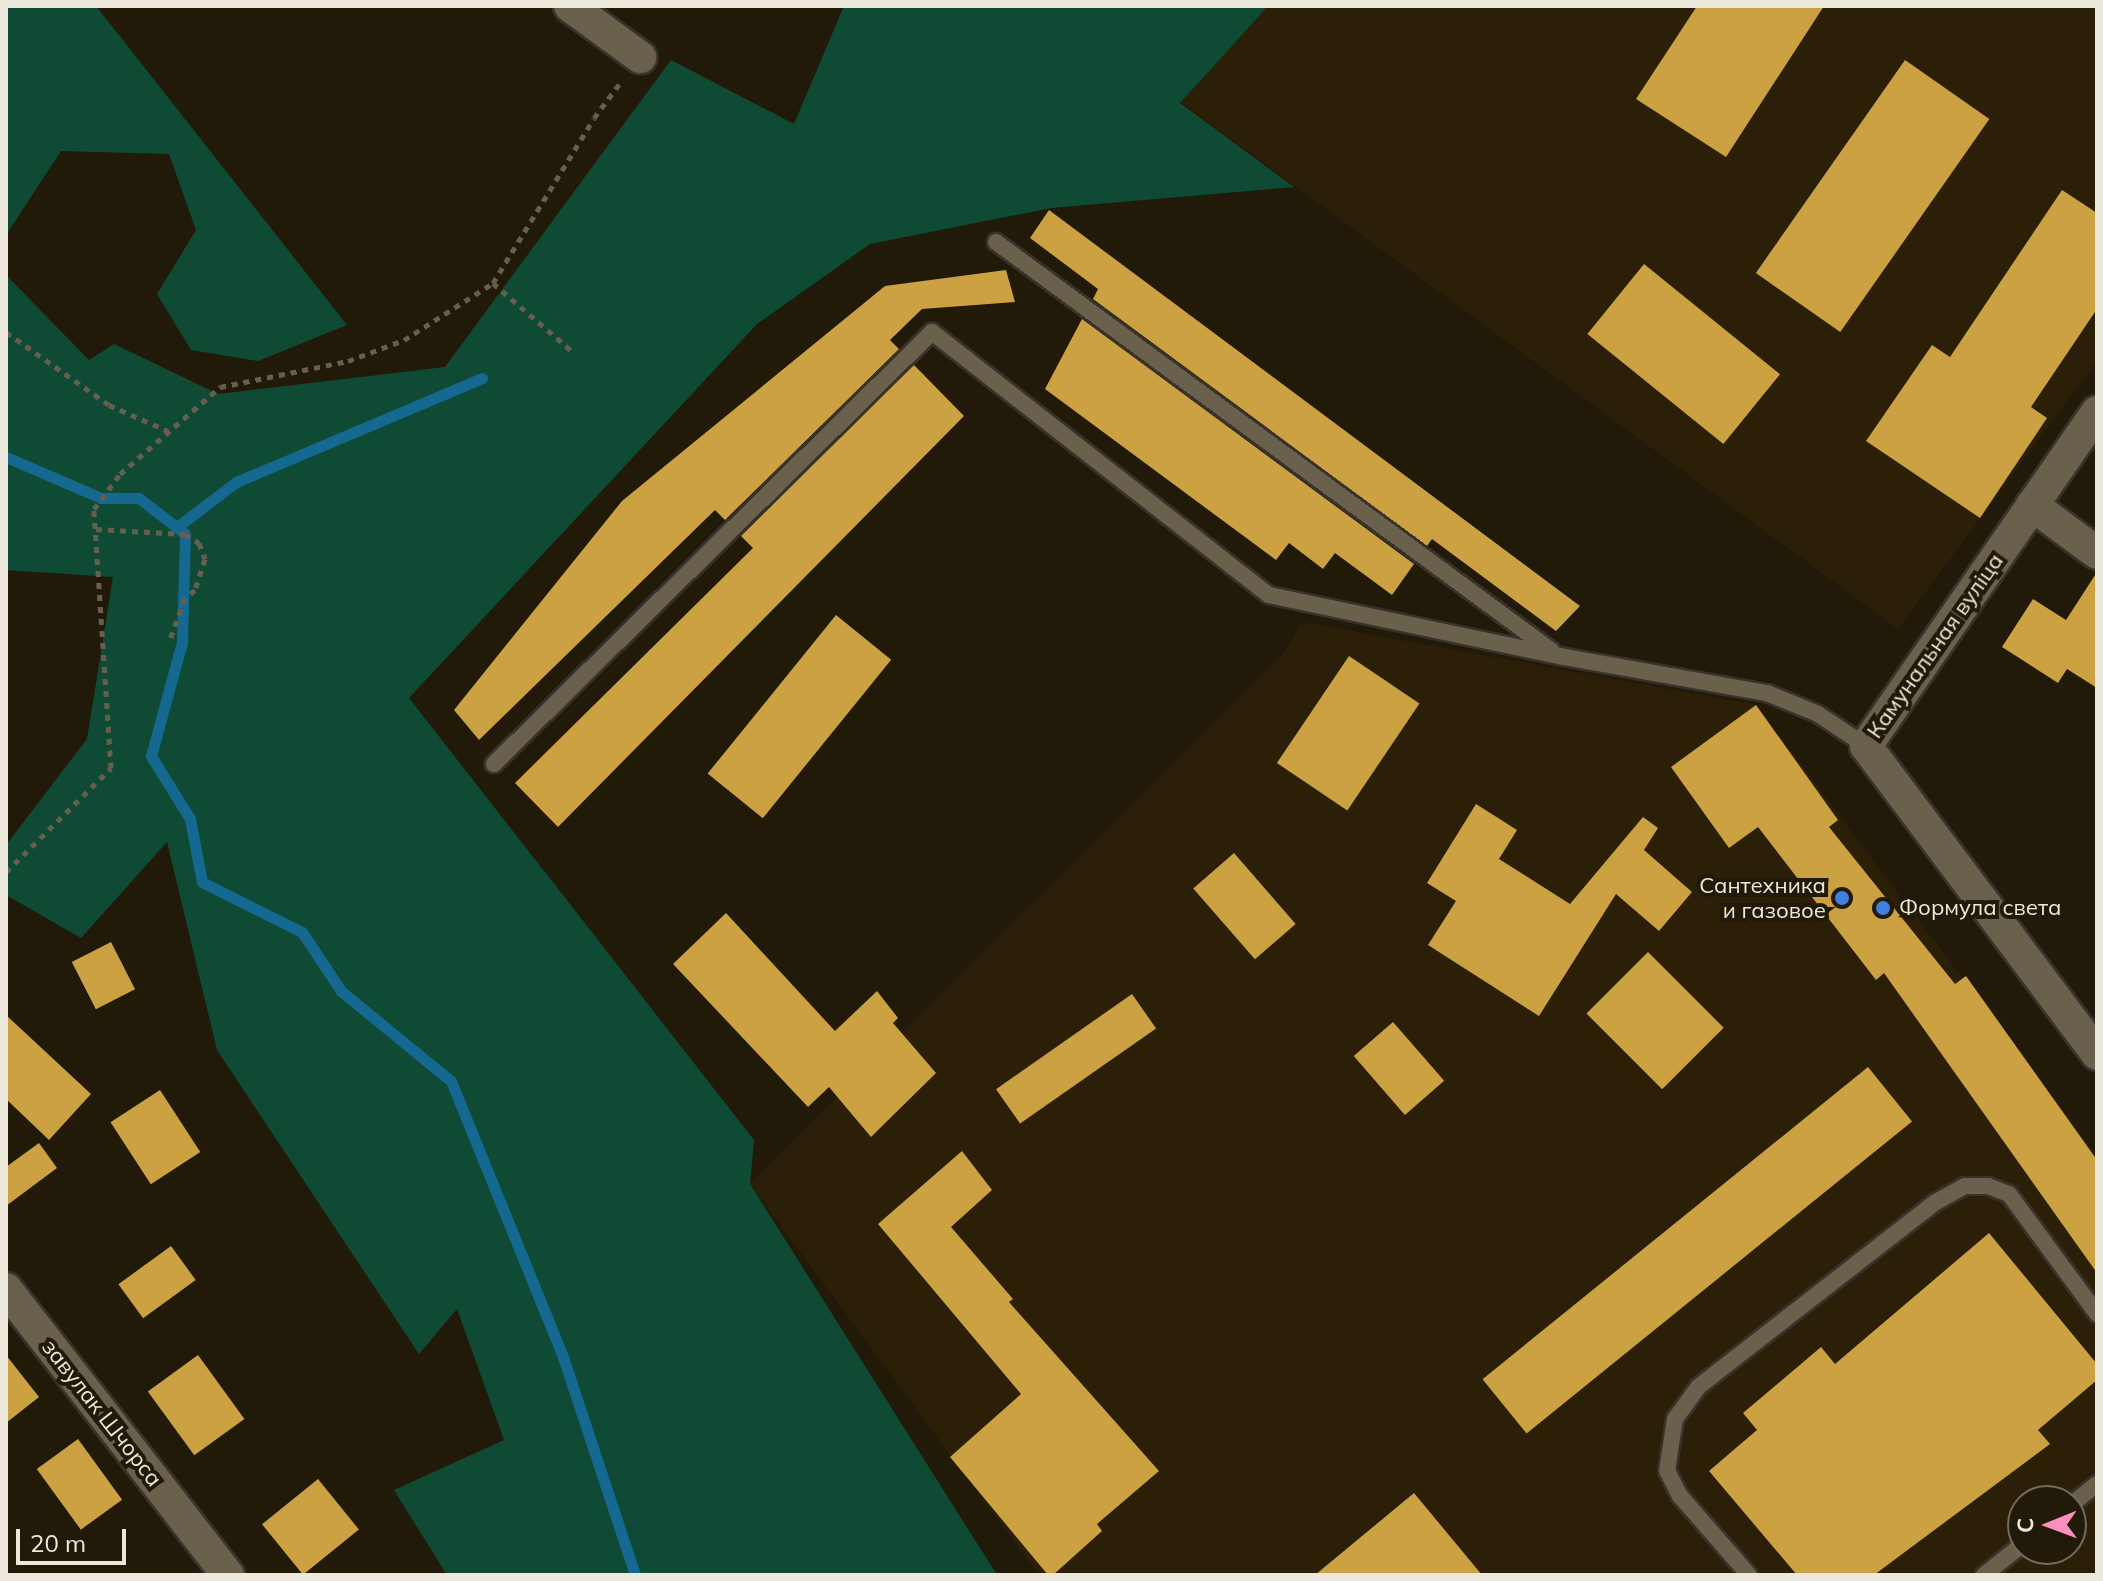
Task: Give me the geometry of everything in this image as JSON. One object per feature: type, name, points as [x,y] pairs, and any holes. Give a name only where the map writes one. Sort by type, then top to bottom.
[{"type":"street","points":[[570,6],[640,57]]},
{"type":"street","name":"Камунальная вуліца","points":[[2097,412],[1866,746],[2097,1054]]},
{"type":"street","points":[[2032,505],[2097,553]]},
{"type":"street","name":"завулак Шчорса","points":[[6,1289],[228,1575]]},
{"type":"lane","points":[[996,242],[1559,656]]},
{"type":"lane","points":[[494,764],[932,332],[1269,595],[1559,656],[1767,693],[1818,714],[1866,746]]},
{"type":"lane","points":[[1749,1575],[1680,1496],[1667,1471],[1675,1419],[1698,1387],[1936,1202],[1965,1186],[1988,1186],[2009,1194],[2097,1314]]},
{"type":"lane","points":[[1984,1575],[2007,1557]]},
{"type":"path","points":[[6,872],[111,768],[94,509],[120,474],[220,387],[348,361],[404,340],[493,283],[594,118],[640,57]]},
{"type":"path","points":[[493,283],[574,353]]},
{"type":"path","points":[[6,332],[109,405],[169,431]]},
{"type":"path","points":[[96,529],[185,534],[199,543],[205,559],[195,590],[185,598],[169,642]]},
{"type":"shaded area","points":[[1266,6],[2097,6],[2097,361],[1898,629],[1178,100]]},
{"type":"shaded area","points":[[1302,622],[1756,705],[2097,1156],[2097,1575],[1039,1575],[750,1184],[1284,653]]},
{"type":"green space","points":[[6,6],[96,6],[347,325],[258,361],[191,350],[157,294],[196,230],[169,154],[61,151],[6,235]]},
{"type":"green space","points":[[844,6],[1268,6],[1180,103],[1294,187],[1051,208],[870,244],[757,324],[409,698],[754,1140],[750,1184],[997,1575],[447,1575],[394,1490],[504,1440],[457,1309],[419,1354],[217,1050],[167,842],[81,938],[6,895],[6,845],[87,739],[113,577],[6,570],[6,275],[89,360],[114,344],[218,394],[445,367],[671,60],[794,124]]},
{"type":"building","points":[[1697,6],[1824,6],[1726,157],[1636,99]]},
{"type":"building","points":[[1905,60],[1989,119],[1840,332],[1756,273]]},
{"type":"building","points":[[2062,190],[2097,213],[2097,309],[2031,407],[2047,418],[1980,518],[1866,441],[1932,345],[1950,357]]},
{"type":"building","points":[[1049,210],[1580,606],[1556,631],[1432,539],[1427,546],[1093,299],[1098,289],[1030,238]]},
{"type":"building","points":[[1644,264],[1780,374],[1723,444],[1587,334]]},
{"type":"building","points":[[1006,270],[1015,302],[922,309],[890,340],[899,349],[725,520],[715,510],[479,740],[454,710],[622,501],[885,286]]},
{"type":"building","points":[[1082,319],[1414,564],[1392,595],[1335,553],[1323,569],[1289,543],[1276,560],[1045,389]]},
{"type":"building","points":[[914,365],[964,416],[558,827],[515,783],[753,548],[741,536]]},
{"type":"building","points":[[2097,572],[2097,688],[2067,669],[2058,683],[2002,647],[2033,599],[2066,620]]},
{"type":"building","points":[[836,615],[891,660],[763,818],[708,774]]},
{"type":"building","points":[[1349,656],[1419,704],[1347,810],[1277,763]]},
{"type":"building","points":[[1756,705],[1838,820],[1829,827],[1955,984],[1966,976],[2097,1160],[2097,1273],[1884,973],[1876,980],[1758,827],[1729,848],[1671,767]]},
{"type":"building","points":[[1476,804],[1517,830],[1499,859],[1570,904],[1643,817],[1658,828],[1644,850],[1692,892],[1659,931],[1616,894],[1539,1016],[1428,945],[1456,901],[1427,883]]},
{"type":"building","points":[[1234,853],[1296,924],[1255,959],[1193,888]]},
{"type":"building","points":[[726,913],[835,1031],[877,991],[898,1018],[893,1023],[936,1073],[871,1137],[829,1087],[808,1107],[673,964]]},
{"type":"building","points":[[111,942],[135,989],[96,1009],[72,962]]},
{"type":"building","points":[[1648,952],[1724,1028],[1662,1089],[1586,1014]]},
{"type":"building","points":[[1132,994],[1156,1028],[1020,1124],[996,1089]]},
{"type":"building","points":[[6,1015],[91,1094],[49,1140],[6,1099]]},
{"type":"building","points":[[1393,1022],[1444,1081],[1405,1115],[1354,1056]]},
{"type":"building","points":[[1868,1067],[1912,1121],[1527,1434],[1483,1379]]},
{"type":"building","points":[[160,1090],[200,1152],[151,1184],[111,1122]]},
{"type":"building","points":[[39,1143],[57,1168],[6,1206],[6,1167]]},
{"type":"building","points":[[962,1151],[992,1190],[951,1227],[1013,1299],[1009,1302],[1159,1471],[1097,1524],[1102,1531],[1053,1575],[1048,1575],[950,1457],[1021,1394],[878,1224]]},
{"type":"building","points":[[1989,1233],[2097,1364],[2097,1380],[2038,1430],[2050,1444],[1874,1575],[1797,1575],[1709,1471],[1757,1430],[1743,1413],[1821,1347],[1835,1364]]},
{"type":"building","points":[[171,1246],[196,1280],[143,1318],[118,1284]]},
{"type":"building","points":[[6,1355],[39,1397],[6,1423]]},
{"type":"building","points":[[198,1355],[244,1419],[194,1455],[148,1391]]},
{"type":"building","points":[[78,1439],[122,1500],[81,1530],[37,1469]]},
{"type":"building","points":[[318,1479],[359,1530],[303,1575],[262,1524]]},
{"type":"building","points":[[1414,1493],[1482,1575],[1315,1575]]},
{"type":"waterway","points":[[177,527],[236,482],[482,378]]},
{"type":"waterway","points":[[6,457],[101,498],[139,498],[185,534],[182,642],[151,756],[190,819],[202,882],[302,932],[341,991],[451,1081],[562,1354],[635,1575]]},
{"type":"place","name":"Сантехника и газовое","points":[[1842,898]]},
{"type":"place","name":"Формула света","points":[[1883,908]]}]
